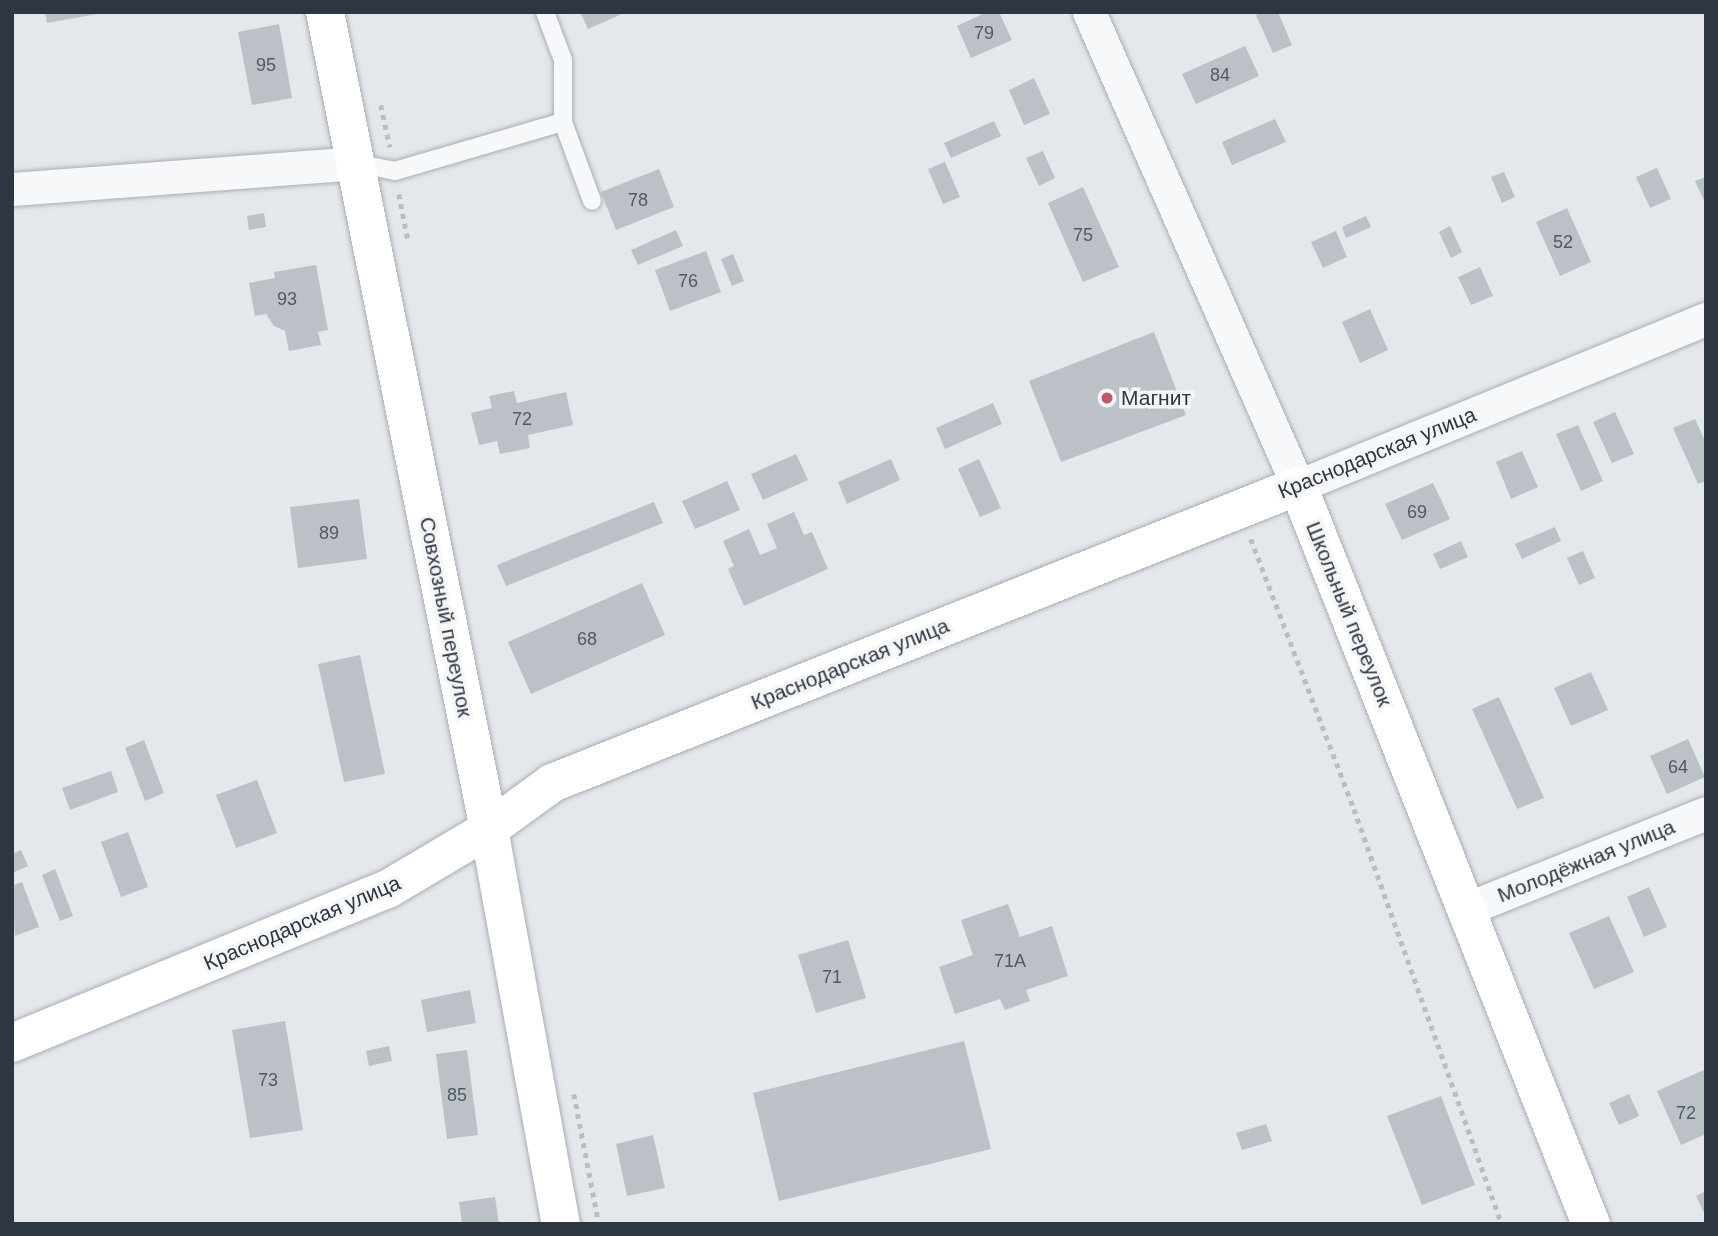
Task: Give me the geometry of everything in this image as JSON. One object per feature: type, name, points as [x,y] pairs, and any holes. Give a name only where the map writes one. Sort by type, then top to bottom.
[{"type":"street","name":"Совхозный переулок","points":[[325,12],[489,829],[561,1224]]},
{"type":"street","name":"Школьный переулок","points":[[1090,12],[1298,486],[1591,1224]]},
{"type":"street","points":[[12,189],[355,163]]},
{"type":"street","name":"Краснодарская улица","points":[[12,1043],[388,889],[489,829],[552,783],[1298,486],[1706,319]]},
{"type":"street","name":"Молодёжная улица","points":[[1466,909],[1706,813]]},
{"type":"lane","points":[[545,12],[563,60],[563,122],[592,201]]},
{"type":"lane","points":[[355,163],[395,171],[563,122]]},
{"type":"path","points":[[1240,509],[1354,809],[1502,1224]]},
{"type":"building","points":[[45,12],[97,12],[97,14],[47,23]]},
{"type":"building","points":[[580,12],[626,12],[588,29]]},
{"type":"building","points":[[987,12],[999,12],[1012,40],[971,58],[957,26]]},
{"type":"building","points":[[1278,12],[1292,45],[1273,53],[1256,15]]},
{"type":"building","points":[[279,24],[292,98],[252,105],[238,32]]},
{"type":"building","points":[[1245,46],[1259,76],[1196,104],[1182,74]]},
{"type":"building","points":[[1034,78],[1050,114],[1024,125],[1009,90]]},
{"type":"building","points":[[1275,119],[1286,142],[1232,165],[1222,142]]},
{"type":"building","points":[[994,121],[1001,136],[951,158],[944,143]]},
{"type":"building","points":[[1043,151],[1055,178],[1039,186],[1026,158]]},
{"type":"building","points":[[945,162],[960,197],[943,204],[928,169]]},
{"type":"building","points":[[1657,168],[1671,199],[1650,208],[1636,177]]},
{"type":"building","points":[[659,169],[674,207],[616,230],[601,192]]},
{"type":"building","points":[[1504,172],[1515,197],[1502,203],[1491,177]]},
{"type":"building","points":[[1706,177],[1706,205],[1695,181]]},
{"type":"building","points":[[1083,187],[1119,267],[1083,282],[1048,203]]},
{"type":"building","points":[[1567,208],[1591,262],[1560,276],[1536,222]]},
{"type":"building","points":[[264,213],[266,227],[249,230],[247,216]]},
{"type":"building","points":[[1366,216],[1371,227],[1346,238],[1342,227]]},
{"type":"building","points":[[1450,226],[1462,252],[1451,258],[1439,232]]},
{"type":"building","points":[[676,230],[683,246],[638,265],[631,250]]},
{"type":"building","points":[[1336,231],[1347,257],[1323,268],[1311,242]]},
{"type":"building","points":[[706,251],[721,292],[670,311],[655,270]]},
{"type":"building","points":[[733,254],[744,281],[732,286],[721,259]]},
{"type":"building","points":[[316,265],[328,330],[318,332],[321,345],[289,351],[285,331],[274,326],[266,314],[255,316],[249,283],[275,278],[274,272]]},
{"type":"building","points":[[1480,267],[1493,296],[1471,305],[1458,277]]},
{"type":"building","points":[[1370,309],[1388,350],[1360,363],[1342,322]]},
{"type":"building","name":"Магнит","points":[[1154,332],[1186,415],[1061,462],[1029,381]]},
{"type":"building","points":[[514,391],[517,403],[566,392],[573,425],[528,435],[530,448],[500,454],[497,441],[479,445],[471,413],[492,408],[489,396]]},
{"type":"building","points":[[993,403],[1002,424],[945,449],[936,428]]},
{"type":"building","points":[[1615,412],[1634,454],[1612,463],[1593,422]]},
{"type":"building","points":[[1695,419],[1706,443],[1706,481],[1698,484],[1673,428]]},
{"type":"building","points":[[1578,425],[1603,481],[1581,491],[1556,434]]},
{"type":"building","points":[[1522,451],[1538,487],[1511,499],[1496,462]]},
{"type":"building","points":[[796,454],[808,480],[763,500],[751,474]]},
{"type":"building","points":[[891,459],[900,480],[847,504],[838,482]]},
{"type":"building","points":[[979,459],[1001,508],[980,517],[958,469]]},
{"type":"building","points":[[727,481],[740,510],[695,529],[682,501]]},
{"type":"building","points":[[1433,483],[1450,519],[1402,540],[1385,504]]},
{"type":"building","points":[[359,499],[367,559],[298,568],[290,507]]},
{"type":"building","points":[[654,502],[663,523],[506,586],[497,565]]},
{"type":"building","points":[[794,512],[804,535],[812,532],[828,569],[744,606],[728,569],[734,566],[723,541],[749,529],[760,555],[777,548],[767,524]]},
{"type":"building","points":[[1555,527],[1561,541],[1522,559],[1515,544]]},
{"type":"building","points":[[1461,541],[1468,557],[1440,569],[1433,554]]},
{"type":"building","points":[[1583,551],[1595,578],[1579,585],[1567,558]]},
{"type":"building","points":[[642,583],[665,635],[531,694],[508,642]]},
{"type":"building","points":[[360,655],[385,774],[344,782],[318,664]]},
{"type":"building","points":[[1591,672],[1608,710],[1571,726],[1554,688]]},
{"type":"building","points":[[1499,697],[1544,798],[1517,809],[1472,709]]},
{"type":"building","points":[[1688,739],[1705,777],[1667,794],[1650,756]]},
{"type":"building","points":[[144,740],[164,793],[145,801],[125,748]]},
{"type":"building","points":[[111,771],[118,792],[70,810],[62,788]]},
{"type":"building","points":[[257,780],[277,833],[236,848],[216,795]]},
{"type":"building","points":[[128,832],[148,887],[121,897],[101,842]]},
{"type":"building","points":[[21,850],[28,866],[12,873],[12,854]]},
{"type":"building","points":[[55,869],[73,916],[60,921],[42,875]]},
{"type":"building","points":[[22,882],[39,927],[15,936],[12,886]]},
{"type":"building","points":[[1649,887],[1667,927],[1644,937],[1627,897]]},
{"type":"building","points":[[1008,904],[1020,937],[1052,926],[1068,976],[1026,990],[1030,1001],[1005,1010],[1000,999],[955,1014],[939,967],[973,955],[961,920]]},
{"type":"building","points":[[1609,916],[1634,972],[1594,989],[1569,933]]},
{"type":"building","points":[[848,940],[866,998],[816,1013],[798,955]]},
{"type":"building","points":[[470,990],[476,1023],[427,1032],[421,1000]]},
{"type":"building","points":[[285,1021],[303,1130],[250,1138],[232,1030]]},
{"type":"building","points":[[964,1041],[991,1149],[779,1201],[753,1093]]},
{"type":"building","points":[[389,1046],[392,1061],[369,1066],[366,1051]]},
{"type":"building","points":[[467,1050],[478,1135],[447,1139],[436,1054]]},
{"type":"building","points":[[1706,1069],[1706,1134],[1681,1145],[1657,1091]]},
{"type":"building","points":[[1629,1094],[1639,1116],[1619,1125],[1609,1103]]},
{"type":"building","points":[[1441,1096],[1475,1185],[1422,1205],[1387,1116]]},
{"type":"building","points":[[1266,1124],[1272,1141],[1242,1150],[1236,1133]]},
{"type":"building","points":[[653,1135],[665,1188],[627,1196],[616,1144]]},
{"type":"building","points":[[1706,1191],[1706,1217],[1696,1196]]},
{"type":"building","points":[[495,1197],[499,1224],[462,1224],[459,1202]]},
{"type":"place","name":"Магнит","points":[[1107,398]]}]
